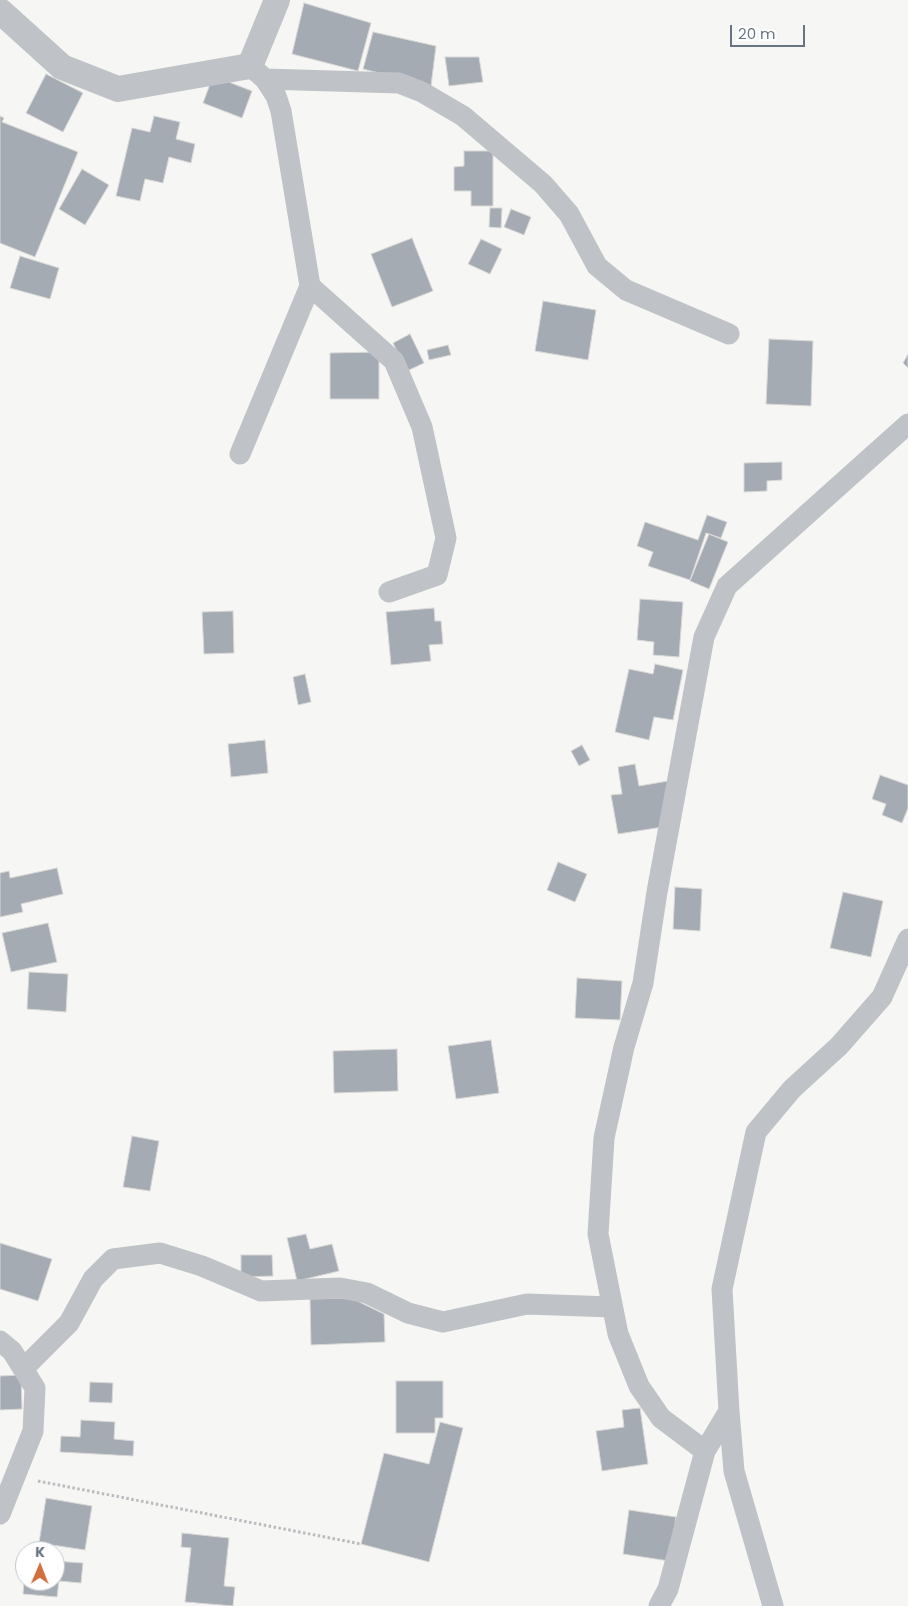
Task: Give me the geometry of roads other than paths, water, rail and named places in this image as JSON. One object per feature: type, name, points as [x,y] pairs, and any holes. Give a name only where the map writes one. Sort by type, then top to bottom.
[{"type":"street","points":[[258,73],[277,0]]},
{"type":"street","points":[[0,11],[62,68],[118,89],[258,73],[399,83],[422,92],[464,116],[543,184],[569,214],[597,266],[626,290],[729,334]]},
{"type":"street","points":[[240,454],[310,286],[281,111],[276,96],[258,73]]},
{"type":"street","points":[[310,286],[394,361],[422,427],[446,538],[437,576],[389,592]]},
{"type":"street","points":[[705,1451],[661,1418],[639,1386],[618,1334],[598,1234],[604,1138],[624,1047],[643,983],[657,892],[704,637],[727,586],[908,424]]},
{"type":"street","points":[[773,1606],[734,1471],[722,1289],[756,1132],[792,1088],[839,1046],[882,996],[908,939]]},
{"type":"street","points":[[23,1369],[69,1323],[93,1279],[113,1259],[160,1253],[202,1266],[261,1291],[340,1288],[367,1293],[408,1313],[443,1322],[526,1304],[612,1307]]},
{"type":"street","points":[[0,1341],[12,1351],[35,1388],[33,1431],[0,1514]]},
{"type":"street","points":[[659,1606],[668,1589],[705,1451],[729,1411]]}]
